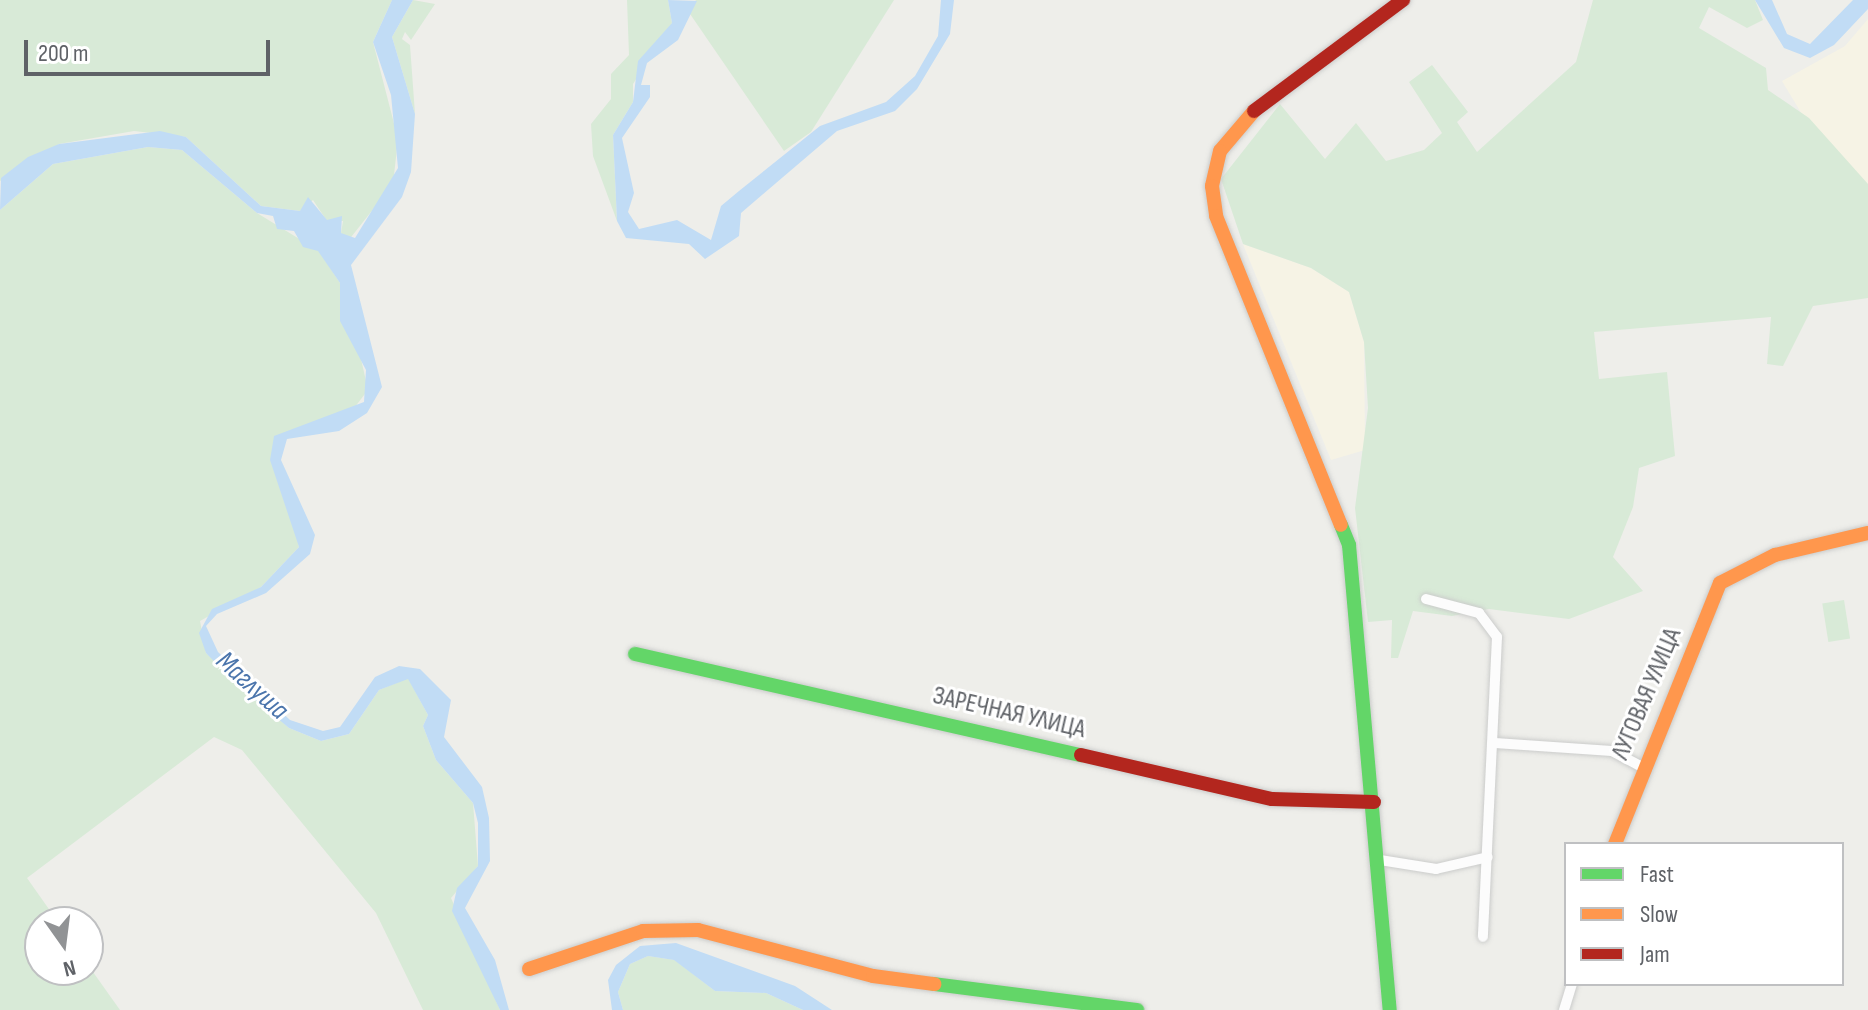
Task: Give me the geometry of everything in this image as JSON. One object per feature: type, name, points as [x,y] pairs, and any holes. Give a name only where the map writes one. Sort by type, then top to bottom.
[{"type":"street","points":[[1390,1010],[1380,860],[1345,528],[1223,234],[1212,186],[1220,151],[1261,102],[1403,0]]},
{"type":"street","name":"ЛУГОВАЯ УЛИЦА","points":[[1616,842],[1640,766],[1650,760],[1716,591],[1736,571],[1868,533]]},
{"type":"street","points":[[1426,599],[1479,613],[1492,624],[1495,743],[1483,937]]},
{"type":"street","name":"ЗАРЕЧНАЯ УЛИЦА","points":[[635,654],[1272,799],[1374,802]]},
{"type":"street","points":[[1495,743],[1612,751],[1640,766]]},
{"type":"street","points":[[1380,860],[1436,869],[1488,857]]},
{"type":"street","points":[[529,969],[643,931],[698,930],[873,976],[1137,1010]]},
{"type":"street","points":[[1564,1010],[1571,986]]},
{"type":"shaded area","points":[[1868,19],[1868,224],[1782,81],[1845,46]]},
{"type":"shaded area","points":[[1243,244],[1311,268],[1349,292],[1364,342],[1365,450],[1331,460]]},
{"type":"green space","points":[[0,0],[392,0],[373,42],[398,139],[393,184],[348,241],[341,233],[343,221],[327,221],[313,200],[300,211],[261,206],[186,137],[134,131],[59,144],[0,181]]},
{"type":"green space","points":[[413,0],[435,4],[411,40],[405,32],[402,39],[410,45],[415,114],[392,37]]},
{"type":"green space","points":[[627,0],[668,0],[672,23],[633,84],[633,102],[613,135],[617,221],[593,156],[591,124],[611,99],[611,74],[629,55]]},
{"type":"green space","points":[[696,0],[894,0],[811,132],[784,151],[688,11]]},
{"type":"green space","points":[[1593,0],[1755,0],[1763,20],[1747,28],[1709,7],[1699,28],[1766,68],[1768,90],[1809,118],[1868,184],[1868,298],[1813,306],[1783,366],[1767,364],[1771,317],[1594,332],[1599,379],[1667,372],[1675,456],[1639,468],[1633,507],[1613,557],[1643,591],[1569,619],[1489,609],[1452,616],[1413,611],[1398,658],[1391,658],[1392,620],[1368,622],[1355,508],[1368,408],[1364,342],[1349,292],[1311,268],[1243,244],[1221,179],[1280,104],[1325,159],[1356,123],[1386,161],[1424,150],[1442,133],[1409,82],[1432,65],[1468,112],[1457,122],[1477,152],[1576,62]]},
{"type":"green space","points":[[148,147],[182,150],[257,213],[319,251],[340,283],[341,321],[359,350],[368,390],[351,412],[274,437],[299,547],[261,587],[200,621],[206,653],[289,728],[321,741],[349,734],[379,690],[408,678],[428,715],[423,726],[436,760],[473,803],[478,866],[451,898],[500,1010],[423,1010],[376,913],[242,750],[214,737],[27,878],[47,906],[24,906],[24,986],[103,986],[120,1010],[0,1010],[0,210],[53,164]]},
{"type":"green space","points":[[1844,600],[1850,639],[1828,642],[1822,603]]},
{"type":"green space","points":[[648,956],[675,960],[715,991],[766,993],[803,1010],[623,1010],[618,992],[630,964]]},
{"type":"water","name":"Маглуша","points":[[392,0],[413,0],[392,37],[415,114],[411,172],[402,197],[351,265],[382,387],[367,413],[339,431],[287,439],[281,460],[315,535],[310,554],[266,593],[217,614],[206,626],[218,652],[290,720],[323,731],[340,727],[375,677],[399,666],[420,669],[451,700],[444,737],[482,787],[489,818],[490,861],[465,908],[495,960],[509,1010],[500,1010],[452,911],[457,888],[478,866],[478,823],[473,803],[436,760],[423,726],[428,715],[408,679],[379,690],[349,734],[321,741],[289,728],[234,682],[206,653],[199,633],[212,609],[261,587],[299,547],[270,460],[274,436],[364,402],[366,370],[340,321],[340,283],[318,251],[303,247],[294,231],[277,229],[273,216],[257,213],[182,150],[148,147],[53,164],[0,210],[1,178],[28,157],[59,144],[160,131],[186,137],[261,206],[300,211],[308,197],[327,220],[342,216],[341,233],[355,238],[398,168],[391,95],[373,42]]},
{"type":"water","points":[[668,0],[697,1],[678,40],[647,63],[641,85],[650,85],[650,97],[622,138],[634,193],[628,212],[639,229],[677,220],[711,240],[721,206],[739,191],[820,126],[886,102],[915,76],[938,36],[941,0],[954,0],[950,34],[917,89],[895,111],[837,131],[741,213],[739,236],[705,259],[689,244],[626,238],[617,221],[613,135],[633,102],[638,61],[672,23]]},
{"type":"water","points":[[1755,0],[1772,0],[1787,34],[1810,44],[1853,0],[1868,0],[1868,9],[1834,45],[1810,58],[1784,48]]},
{"type":"water","points":[[676,943],[795,986],[832,1010],[803,1010],[766,993],[715,991],[674,960],[648,956],[630,964],[618,992],[623,1010],[612,1010],[608,980],[616,965],[640,946]]},
{"type":"traffic: fast","points":[[1341,525],[1349,545],[1390,1010]]},
{"type":"traffic: fast","points":[[635,654],[1081,755]]},
{"type":"traffic: fast","points":[[934,984],[1137,1010]]},
{"type":"traffic: slow","points":[[1254,111],[1220,151],[1212,186],[1216,216],[1341,525]]},
{"type":"traffic: slow","points":[[1616,842],[1720,583],[1775,555],[1868,533]]},
{"type":"traffic: slow","points":[[529,969],[643,931],[698,930],[873,976],[934,984]]},
{"type":"traffic: jam","points":[[1254,111],[1403,0]]},
{"type":"traffic: jam","points":[[1081,755],[1272,799],[1374,802]]}]
